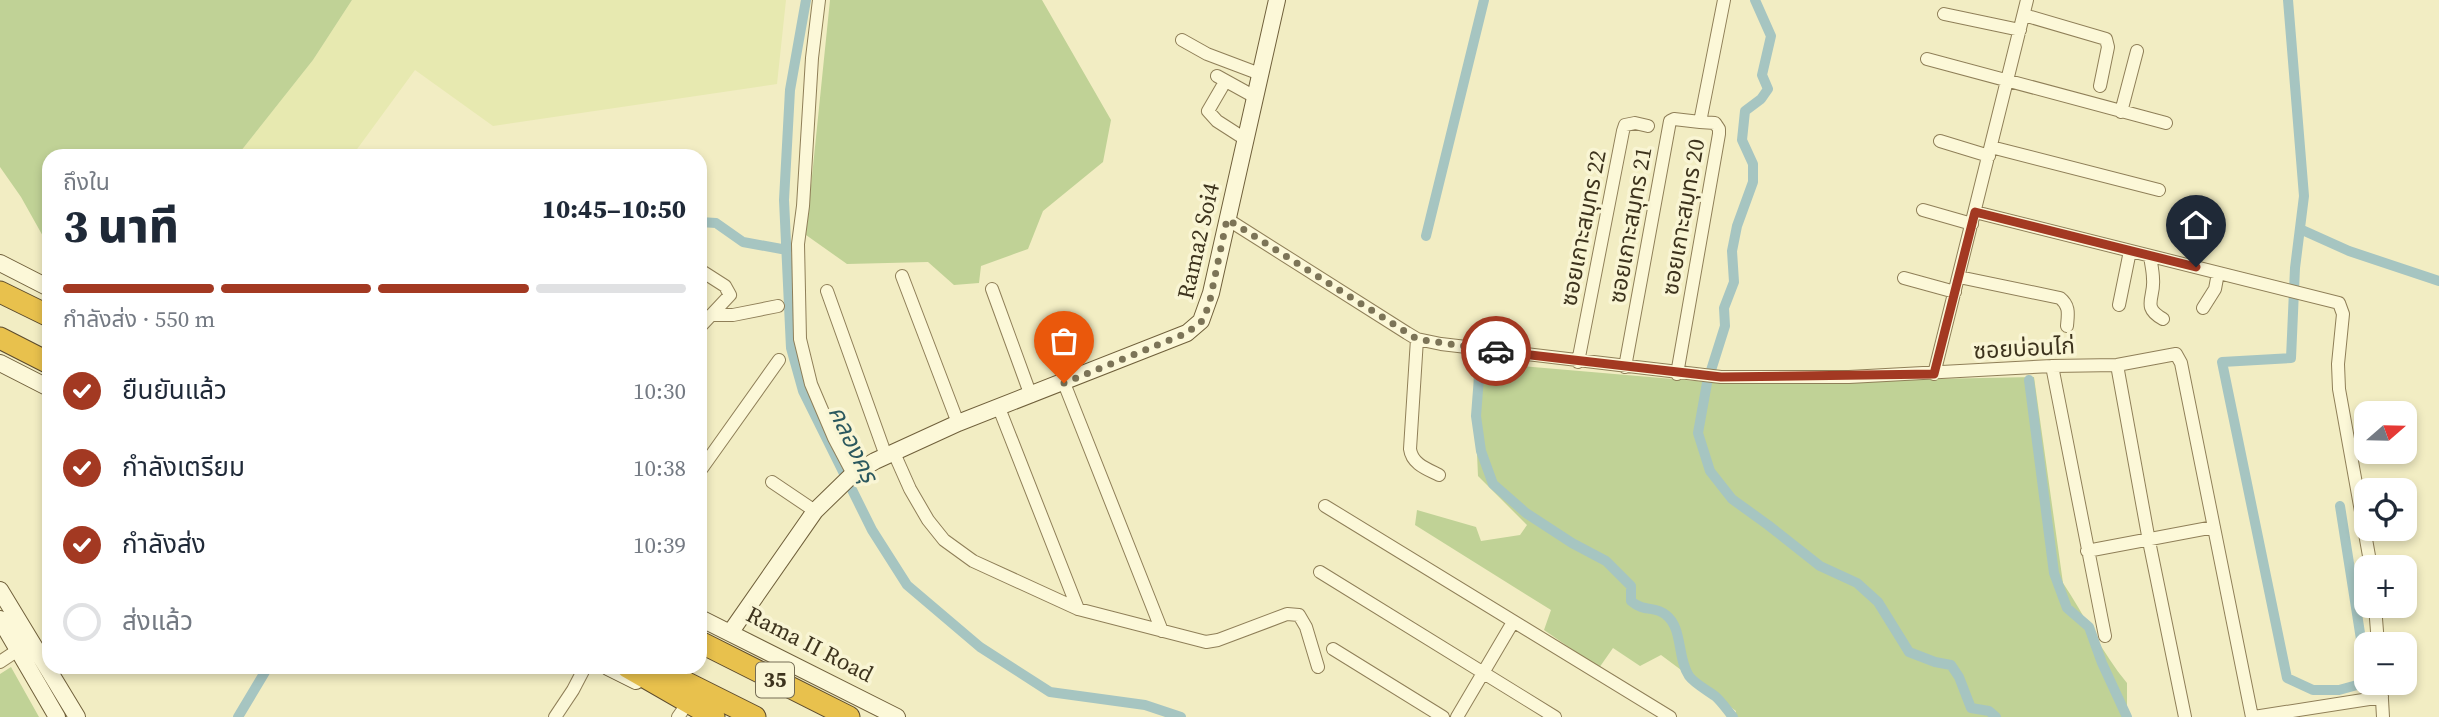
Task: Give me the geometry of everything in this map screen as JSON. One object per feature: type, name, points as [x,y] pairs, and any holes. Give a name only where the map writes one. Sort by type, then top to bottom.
[{"type":"highway","points":[[0,292],[42,313]]},
{"type":"highway","points":[[0,338],[42,359]]},
{"type":"highway","name":"Rama II Road","points":[[707,646],[849,717]]},
{"type":"highway","points":[[639,674],[714,717]]},
{"type":"highway","name":"35","points":[[669,674],[755,717]]},
{"type":"street","points":[[819,0],[798,244],[800,339],[815,394],[852,476]]},
{"type":"street","name":"Rama2 Soi4","points":[[730,633],[815,510],[852,476],[890,454],[958,423],[1187,333],[1202,321],[1209,305],[1277,0]]},
{"type":"street","name":"ซอยเกาะสมุทร 20","points":[[1677,374],[1719,134],[1714,123],[1700,122],[1724,0]]},
{"type":"street","points":[[1934,374],[2027,0]]},
{"type":"street","points":[[1944,14],[2020,30]]},
{"type":"street","points":[[2024,15],[2106,39],[2108,47],[2100,86]]},
{"type":"street","points":[[1182,40],[1207,54],[1260,74]]},
{"type":"street","points":[[2121,112],[2137,51]]},
{"type":"street","points":[[1927,59],[2166,123]]},
{"type":"street","points":[[1245,139],[1217,121],[1209,111],[1219,82],[1255,97]]},
{"type":"street","name":"ซอยเกาะสมุทร 21","points":[[1625,367],[1670,121],[1674,118],[1700,122]]},
{"type":"street","name":"ซอยเกาะสมุทร 22","points":[[1578,362],[1623,131],[1625,125],[1630,123],[1648,127]]},
{"type":"street","points":[[1940,141],[2159,190]]},
{"type":"street","points":[[1923,210],[2130,251],[2333,301],[2342,307],[2339,389],[2369,555]]},
{"type":"street","name":"ซอยบ่อนไก่","points":[[1227,219],[1417,339],[1441,344],[1677,374],[1721,377],[1934,374],[2052,366],[2117,365],[2173,354],[2178,356],[2181,363],[2214,527]]},
{"type":"street","points":[[2119,305],[2130,251]]},
{"type":"street","points":[[2150,256],[2153,280],[2150,306],[2155,314],[2163,319]]},
{"type":"street","points":[[0,263],[42,284]]},
{"type":"street","points":[[2203,308],[2215,289],[2218,273]]},
{"type":"street","points":[[707,275],[729,290],[730,295],[707,319]]},
{"type":"street","points":[[902,276],[958,423]]},
{"type":"street","points":[[1959,277],[2060,298],[2069,312],[2067,326]]},
{"type":"street","points":[[1904,278],[1955,292]]},
{"type":"street","points":[[992,289],[1031,396]]},
{"type":"street","points":[[827,291],[890,454],[922,510],[944,540],[972,561],[1078,609],[1206,642],[1294,614],[1303,620],[1318,667]]},
{"type":"street","points":[[711,315],[733,315],[778,306]]},
{"type":"street","points":[[1417,339],[1411,457],[1439,475]]},
{"type":"street","points":[[707,461],[779,360]]},
{"type":"street","points":[[0,363],[42,384]]},
{"type":"street","points":[[2117,365],[2185,717]]},
{"type":"street","points":[[2052,366],[2105,636]]},
{"type":"street","points":[[1064,383],[1162,631]]},
{"type":"street","points":[[999,408],[1078,609]]},
{"type":"street","points":[[772,482],[815,510]]},
{"type":"street","points":[[1325,506],[1654,713],[1670,717]]},
{"type":"street","points":[[2087,551],[2214,527],[2253,717],[2382,697],[2384,717]]},
{"type":"street","points":[[1320,572],[1555,717]]},
{"type":"street","points":[[0,590],[57,717]]},
{"type":"street","points":[[0,619],[42,669]]},
{"type":"street","name":"Rama II Road","points":[[707,622],[897,717]]},
{"type":"street","points":[[1457,717],[1513,622]]},
{"type":"street","points":[[0,662],[25,646]]},
{"type":"street","points":[[1333,649],[1443,717]]},
{"type":"street","points":[[46,674],[77,717]]},
{"type":"street","points":[[555,717],[581,674]]},
{"type":"street","points":[[619,674],[681,712],[703,717]]},
{"type":"green space","points":[[0,0],[352,0],[313,60],[243,149],[42,149],[42,234],[0,167]]},
{"type":"green space","points":[[352,0],[786,0],[777,84],[493,126],[415,70],[357,149],[243,149],[313,60]]},
{"type":"green space","points":[[830,0],[1042,0],[1111,120],[1103,162],[1043,211],[1028,249],[981,266],[979,283],[954,285],[928,262],[847,264],[806,235]]},
{"type":"green space","points":[[1473,362],[1720,383],[2034,377],[2063,583],[2127,683],[2127,717],[1734,717],[1736,711],[1661,655],[1640,666],[1613,648],[1599,668],[1544,630],[1551,610],[1415,525],[1417,510],[1476,527],[1481,541],[1520,535],[1527,525],[1478,476]]},
{"type":"green space","points":[[11,667],[39,717],[0,717],[0,674]]},
{"type":"waterway","name":"คลองครุ","points":[[806,0],[790,90],[784,200],[791,348],[803,391],[872,530],[907,585],[980,647],[1050,692],[1145,705],[1181,717]]},
{"type":"waterway","points":[[1426,236],[1484,0]]},
{"type":"waterway","points":[[1755,0],[1771,36],[1762,75],[1768,89],[1761,99],[1745,111],[1742,140],[1753,164],[1753,182],[1737,226],[1732,251],[1734,282],[1724,308],[1725,326],[1707,383],[1698,433],[1710,471],[1732,499],[1820,566],[1857,583],[1878,602],[1909,652],[1951,665],[1959,677],[1971,708],[1989,711],[1996,717]]},
{"type":"waterway","points":[[2288,0],[2304,196],[2295,268],[2291,358],[2222,362],[2287,678],[2313,690],[2339,690],[2354,686]]},
{"type":"waterway","points":[[707,222],[716,223],[743,242],[787,250]]},
{"type":"waterway","points":[[2300,229],[2349,251],[2439,281]]},
{"type":"waterway","points":[[1480,364],[1476,416],[1481,451],[1493,484],[1526,513],[1606,561],[1631,586],[1631,601],[1666,615],[1675,627],[1689,676],[1718,698],[1733,717]]},
{"type":"waterway","points":[[2029,380],[2054,573],[2067,608],[2089,627],[2127,717]]},
{"type":"waterway","points":[[2340,506],[2360,632]]},
{"type":"waterway","points":[[238,717],[264,674]]},
{"type":"way so far","points":[[1064,383],[1187,333],[1202,321],[1209,305],[1227,219],[1417,339],[1496,351]]},
{"type":"route","points":[[1496,351],[1721,377],[1934,374],[1975,212],[2196,267]]}]
